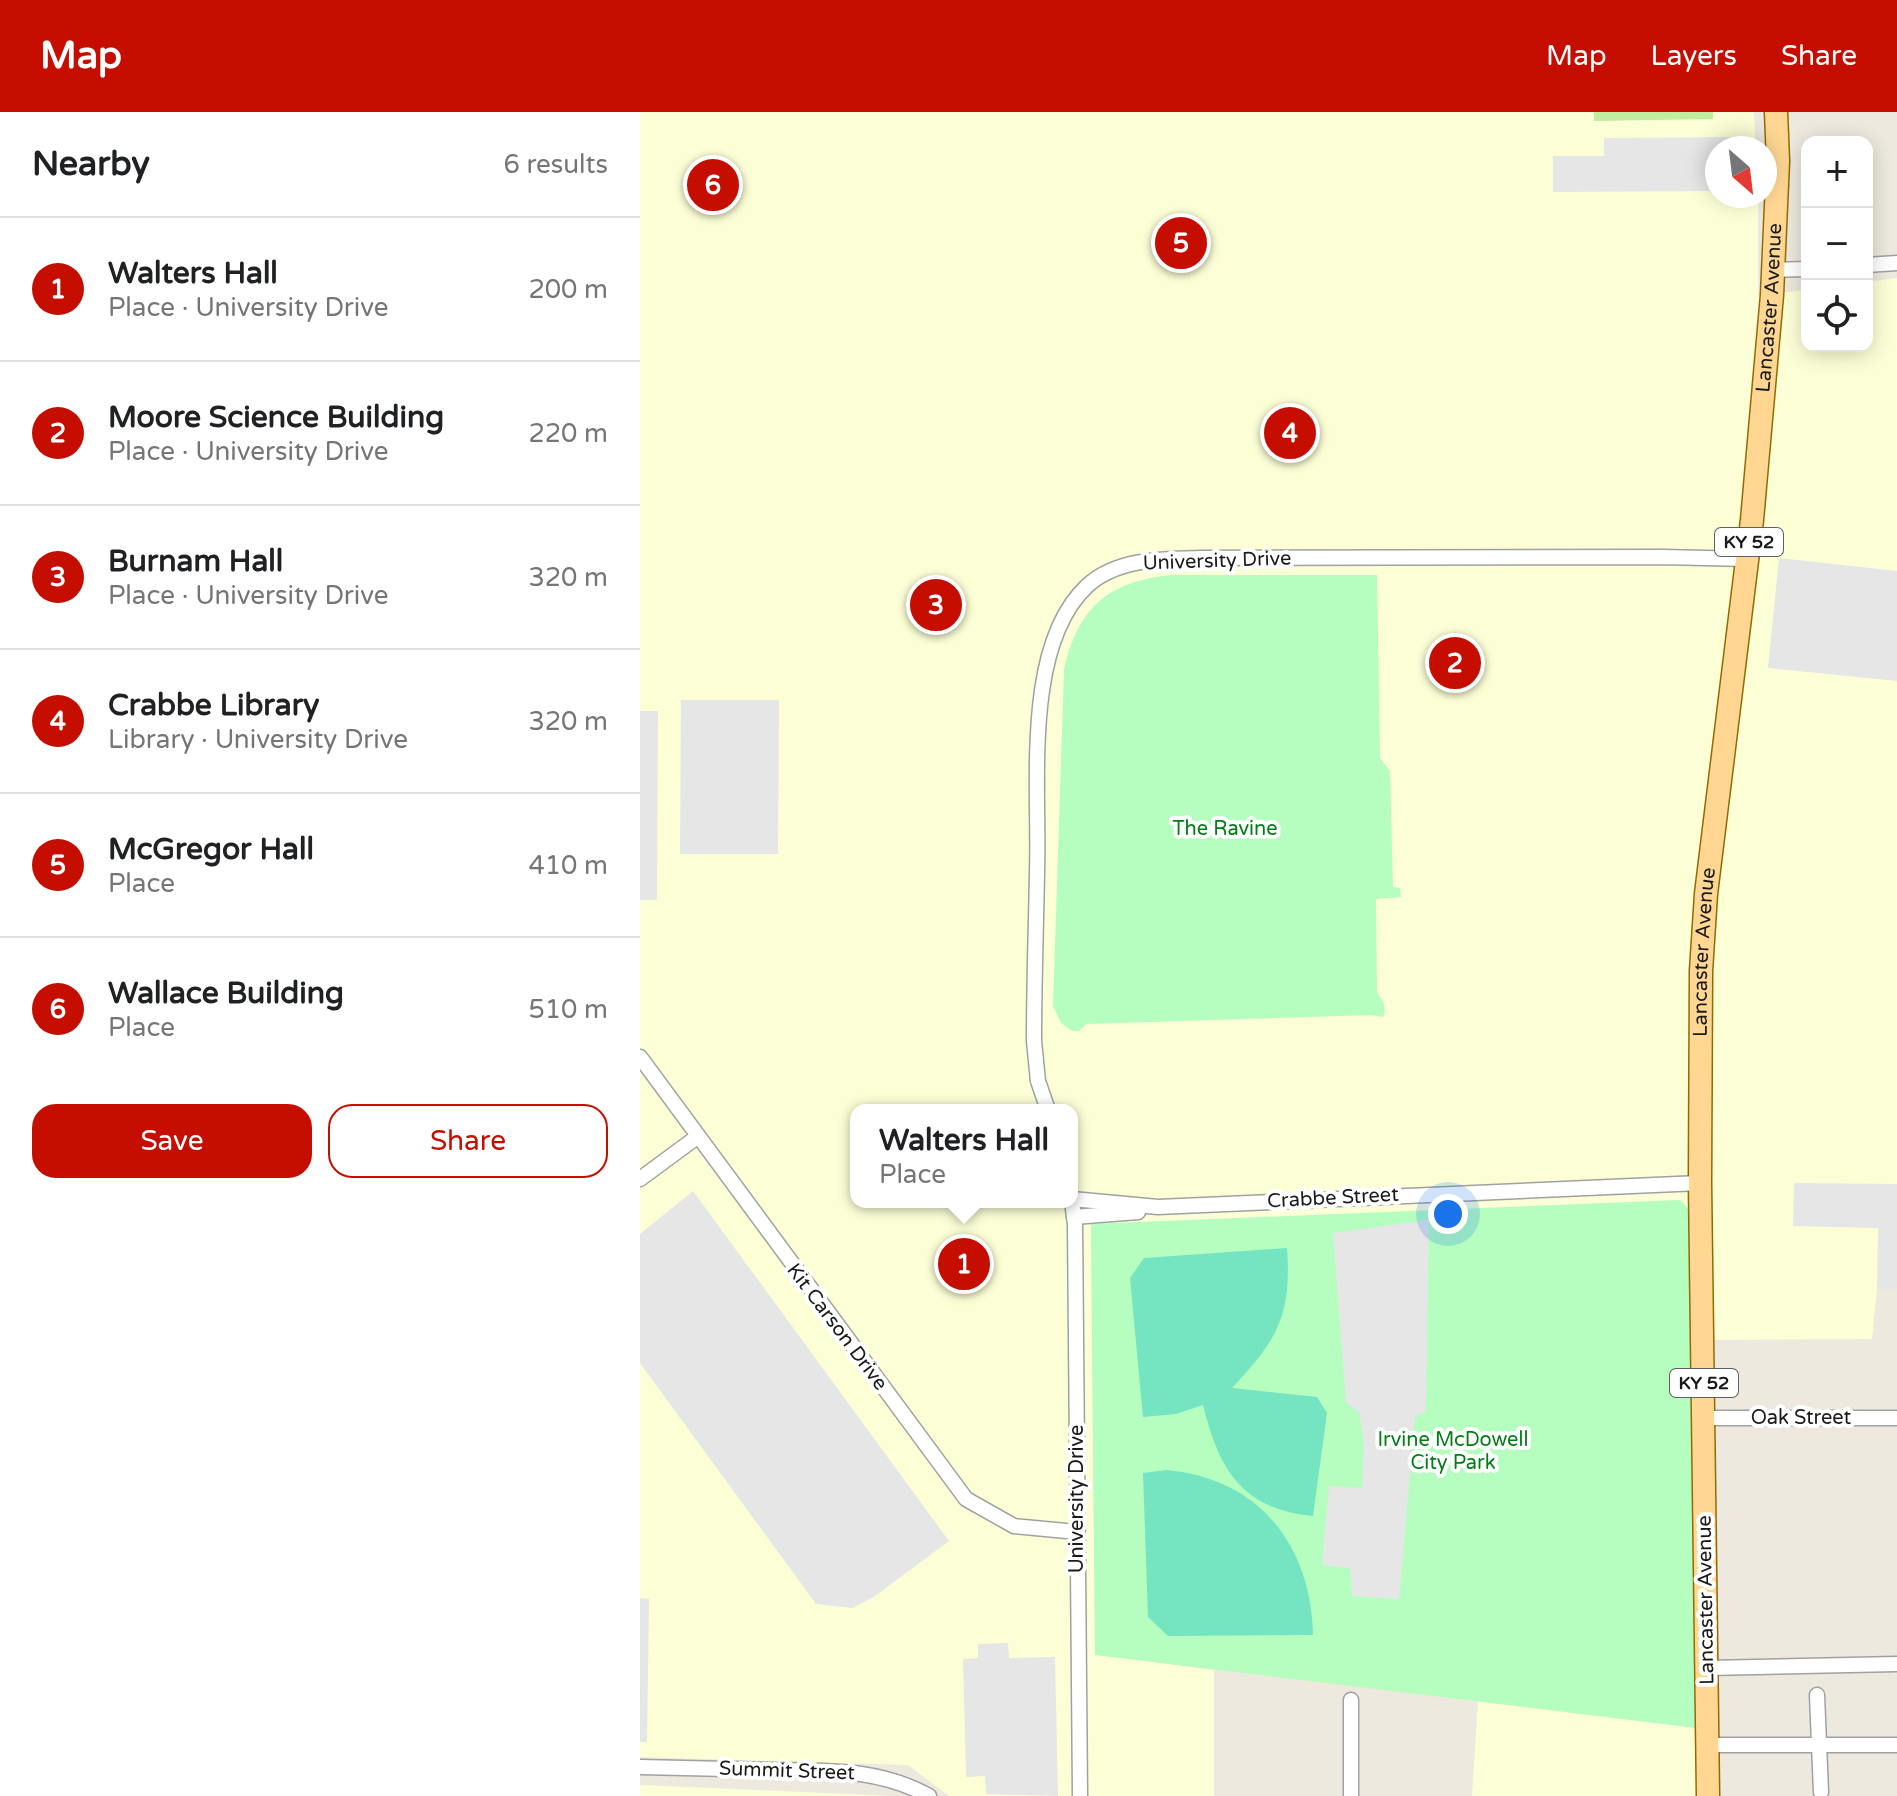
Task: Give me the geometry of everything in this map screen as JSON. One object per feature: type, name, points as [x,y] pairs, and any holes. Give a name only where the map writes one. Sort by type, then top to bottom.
[{"type":"main road","name":"Lancaster Avenue","points":[[1708,1796],[1700,1183],[1701,971],[1706,894],[1747,559],[1773,270],[1778,161],[1776,112]]},
{"type":"street","points":[[1873,265],[1897,263]]},
{"type":"street","points":[[1773,270],[1801,269]]},
{"type":"street","name":"University Drive","points":[[1046,1104],[1038,1081],[1034,1041],[1042,696],[1051,645],[1061,620],[1095,579],[1128,565],[1202,558],[1747,559]]},
{"type":"street","name":"Kit Carson Drive","points":[[640,1057],[966,1499],[1014,1526],[1077,1532]]},
{"type":"street","points":[[640,1179],[697,1137]]},
{"type":"street","name":"Crabbe Street","points":[[1078,1206],[1138,1212],[1158,1207],[1700,1183]]},
{"type":"street","name":"University Drive","points":[[1073,1208],[1080,1796]]},
{"type":"street","name":"Oak Street","points":[[1704,1418],[1897,1418]]},
{"type":"street","points":[[1707,1668],[1897,1664]]},
{"type":"street","points":[[1817,1695],[1821,1792]]},
{"type":"street","points":[[1351,1700],[1351,1796]]},
{"type":"street","points":[[1707,1745],[1897,1745]]},
{"type":"street","name":"Summit Street","points":[[640,1767],[837,1771],[891,1778],[929,1796]]},
{"type":"shaded area","points":[[640,112],[1754,112],[1755,136],[1705,136],[1705,208],[1758,208],[1758,295],[1801,291],[1801,352],[1873,352],[1873,281],[1897,278],[1897,1289],[1877,1289],[1872,1339],[1695,1340],[1091,1224],[1095,1654],[1214,1670],[1214,1796],[949,1796],[908,1765],[640,1757]]},
{"type":"shaded area","points":[[1705,137],[1705,191],[1553,192],[1553,156],[1604,156],[1604,138]]},
{"type":"shaded area","points":[[1779,558],[1897,571],[1897,681],[1768,668]]},
{"type":"shaded area","points":[[681,700],[779,700],[778,854],[680,854]]},
{"type":"shaded area","points":[[640,711],[658,711],[657,900],[640,900]]},
{"type":"shaded area","points":[[1794,1183],[1897,1184],[1897,1289],[1877,1289],[1878,1228],[1793,1226]]},
{"type":"shaded area","points":[[693,1191],[949,1541],[875,1596],[853,1608],[816,1604],[640,1363],[640,1234]]},
{"type":"shaded area","points":[[1429,1220],[1426,1411],[1415,1417],[1399,1599],[1352,1596],[1350,1568],[1322,1565],[1329,1486],[1362,1488],[1364,1444],[1359,1412],[1346,1403],[1333,1233]]},
{"type":"shaded area","points":[[640,1598],[649,1599],[647,1742],[640,1742]]},
{"type":"shaded area","points":[[1008,1643],[1009,1658],[1055,1657],[1058,1796],[986,1794],[985,1776],[966,1777],[963,1659],[978,1658],[978,1644]]},
{"type":"shaded area","points":[[1478,1701],[1696,1728],[1697,1796],[1472,1796]]},
{"type":"shaded area","points":[[640,1785],[895,1796],[640,1796]]},
{"type":"green space","points":[[1594,112],[1713,112],[1713,119],[1594,121]]},
{"type":"green space","name":"The Ravine","points":[[1171,575],[1377,575],[1380,758],[1390,771],[1393,887],[1400,888],[1401,897],[1376,899],[1377,992],[1384,1004],[1383,1017],[1086,1024],[1079,1031],[1072,1031],[1061,1023],[1053,1006],[1064,670],[1078,630],[1099,602],[1129,584]]},
{"type":"green space","name":"Irvine McDowell City Park","points":[[1680,1200],[1694,1214],[1698,1583],[1696,1728],[1095,1655],[1091,1224]]},
{"type":"green space","points":[[1287,1248],[1287,1291],[1278,1325],[1260,1356],[1232,1388],[1317,1397],[1327,1413],[1313,1516],[1268,1505],[1237,1482],[1217,1448],[1203,1405],[1176,1414],[1143,1417],[1130,1278],[1144,1258]]},
{"type":"green space","points":[[1166,1470],[1199,1476],[1228,1486],[1253,1502],[1274,1522],[1290,1545],[1302,1572],[1310,1602],[1313,1635],[1168,1636],[1148,1617],[1143,1473]]},
{"type":"place","name":"Wallace Building","points":[[713,185]]},
{"type":"place","name":"McGregor Hall","points":[[1181,243]]},
{"type":"place","name":"Crabbe Library","points":[[1290,433]]},
{"type":"place","name":"Burnam Hall","points":[[936,605]]},
{"type":"place","name":"Moore Science Building","points":[[1455,663]]},
{"type":"place","name":"Walters Hall","points":[[964,1264]]}]
